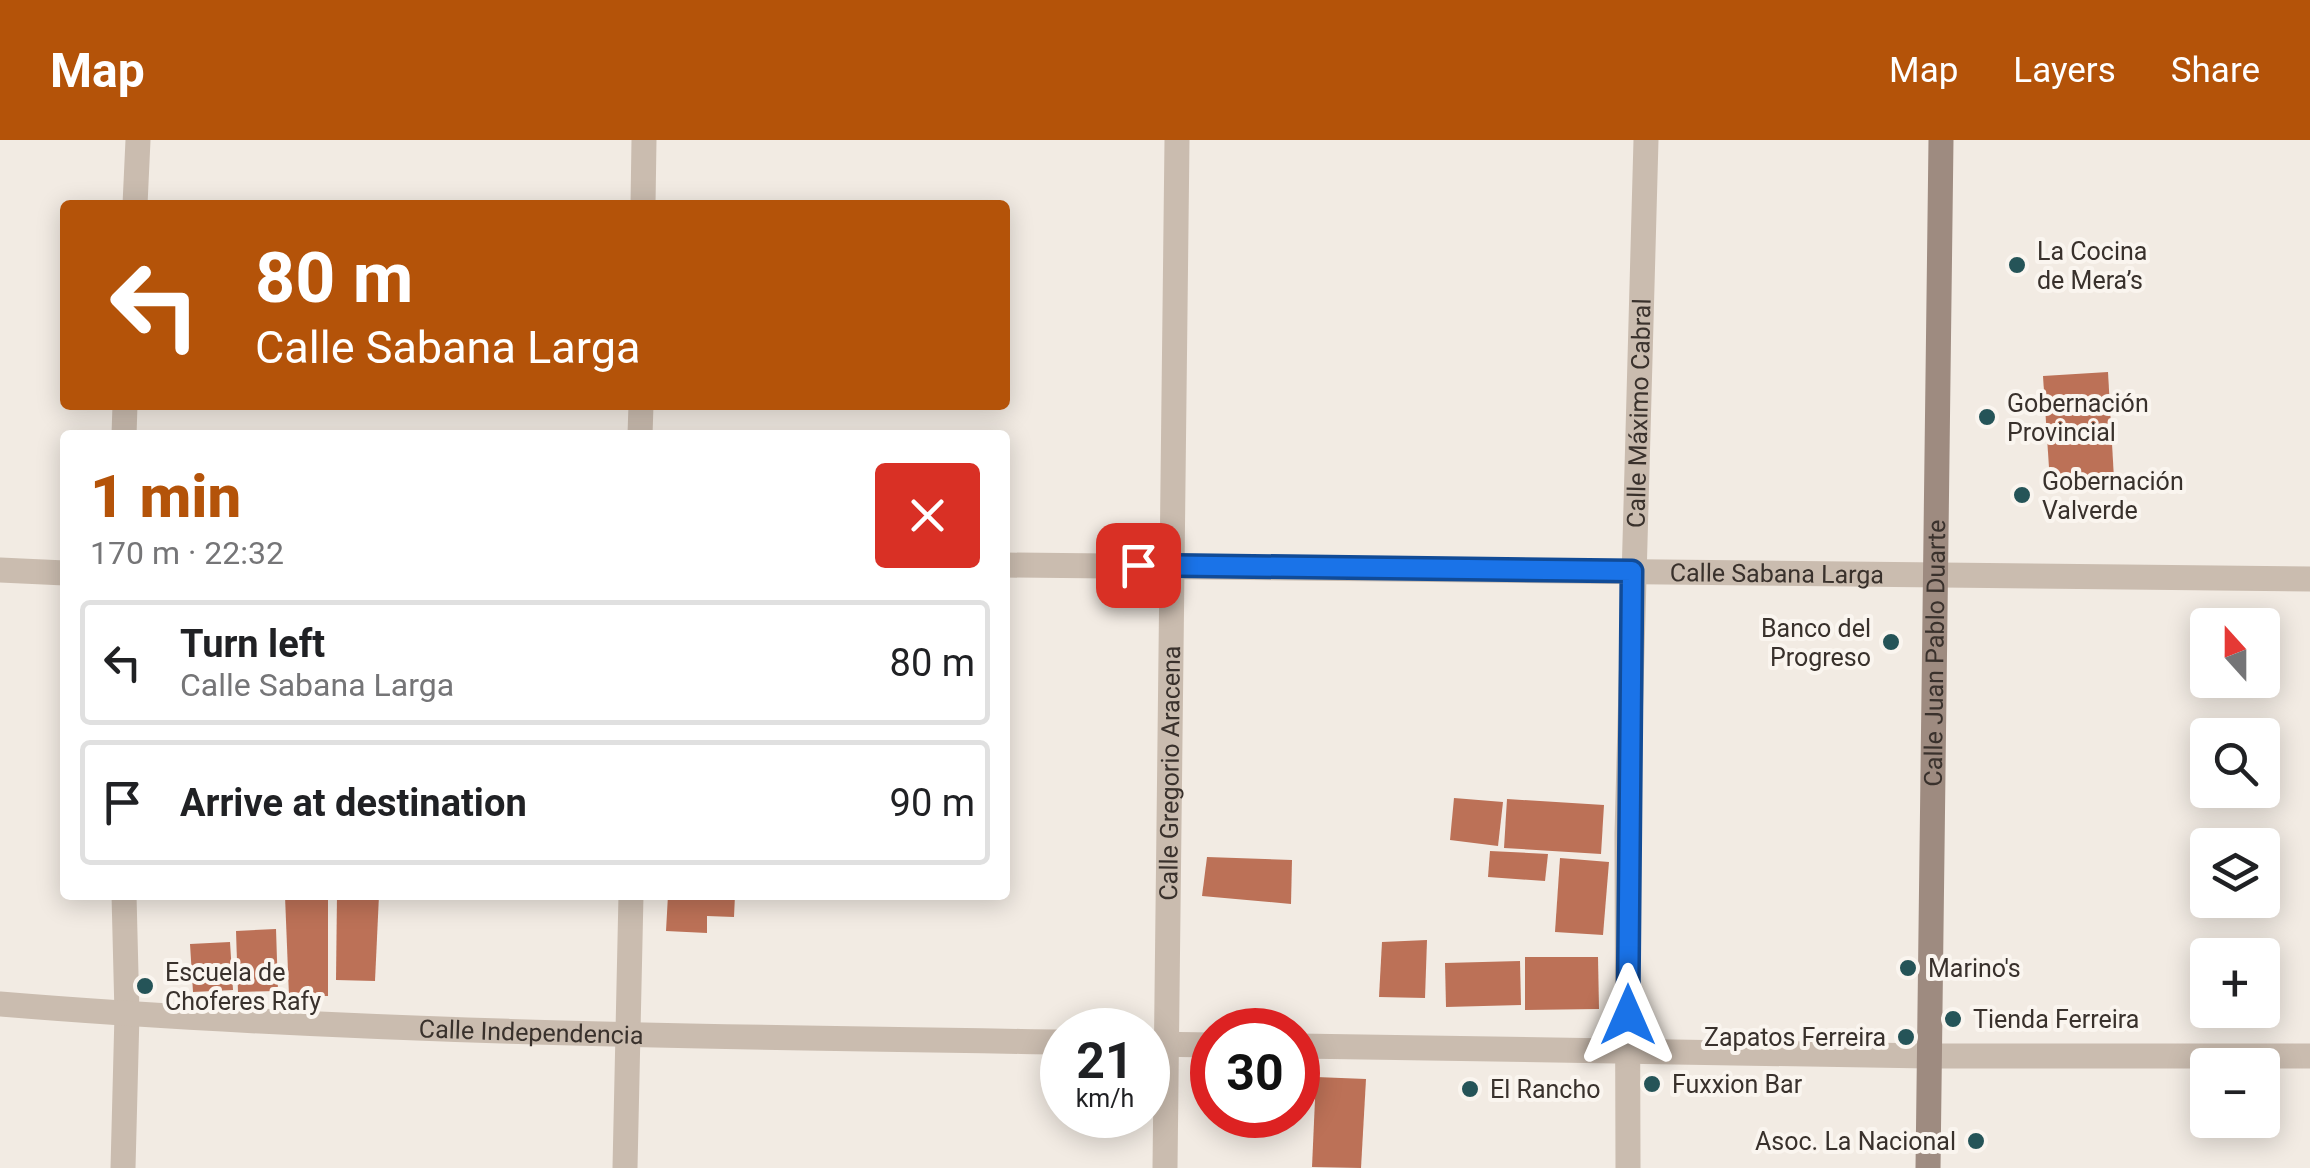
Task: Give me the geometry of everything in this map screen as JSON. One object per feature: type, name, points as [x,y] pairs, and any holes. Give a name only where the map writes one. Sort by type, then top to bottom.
[{"type":"main road","name":"Calle Juan Pablo Duarte","points":[[1928,1168],[1941,140]]},
{"type":"street","points":[[135,200],[138,140]]},
{"type":"street","points":[[643,200],[644,140]]},
{"type":"street","name":"Calle Gregorio Aracena","points":[[1157,1008],[1171,565],[1177,140]]},
{"type":"street","name":"Calle Máximo Cabral","points":[[1628,1168],[1627,834],[1646,140]]},
{"type":"street","name":"Calle Sabana Larga","points":[[1010,565],[2310,580]]},
{"type":"street","points":[[0,570],[60,573]]},
{"type":"street","points":[[122,1168],[127,1014],[124,900]]},
{"type":"street","points":[[626,1168],[631,900]]},
{"type":"street","name":"Calle Independencia","points":[[0,1004],[127,1014],[628,1036],[1040,1042]]},
{"type":"street","points":[[1320,1046],[1929,1056],[2310,1056]]},
{"type":"street","name":"Calle Gregorio Aracena","points":[[1164,1138],[1166,1168]]},
{"type":"building","name":"Gobernación Provincial","points":[[2108,372],[2114,479],[2050,483],[2043,376]]},
{"type":"building","points":[[1454,798],[1503,802],[1498,846],[1450,840]]},
{"type":"building","points":[[1507,799],[1604,805],[1601,854],[1504,848]]},
{"type":"building","points":[[1490,851],[1548,854],[1545,881],[1488,877]]},
{"type":"building","points":[[1207,857],[1292,860],[1291,904],[1202,896]]},
{"type":"building","points":[[1560,858],[1609,862],[1603,935],[1555,932]]},
{"type":"building","points":[[285,900],[328,900],[328,996],[289,996]]},
{"type":"building","points":[[337,900],[379,900],[375,981],[336,980]]},
{"type":"building","points":[[668,900],[735,900],[734,917],[707,916],[707,933],[666,931]]},
{"type":"building","points":[[276,929],[278,991],[238,992],[236,931]]},
{"type":"building","points":[[1427,940],[1425,998],[1379,997],[1382,942]]},
{"type":"building","points":[[230,942],[233,990],[193,992],[190,944]]},
{"type":"building","points":[[1525,957],[1598,957],[1599,1009],[1525,1010]]},
{"type":"building","points":[[1520,961],[1521,1005],[1446,1007],[1445,963]]},
{"type":"building","points":[[1320,1077],[1366,1079],[1361,1168],[1312,1167],[1313,1138],[1320,1138]]},
{"type":"place","name":"La Cocina de Mera’s","points":[[2017,265]]},
{"type":"place","name":"Gobernación Provincial","points":[[1987,417]]},
{"type":"place","name":"Gobernación Valverde","points":[[2022,495]]},
{"type":"place","name":"Banco del Progreso","points":[[1891,642]]},
{"type":"place","name":"Marino's","points":[[1908,968]]},
{"type":"place","name":"Escuela de Choferes Rafy","points":[[145,986]]},
{"type":"place","name":"Tienda Ferreira","points":[[1953,1019]]},
{"type":"place","name":"Zapatos Ferreira","points":[[1906,1037]]},
{"type":"place","name":"Fuxxion Bar","points":[[1652,1084]]},
{"type":"place","name":"El Rancho","points":[[1470,1089]]},
{"type":"place","name":"Asoc. La Nacional","points":[[1976,1141]]},
{"type":"route","points":[[1138,565],[1632,571],[1628,1015]]}]
